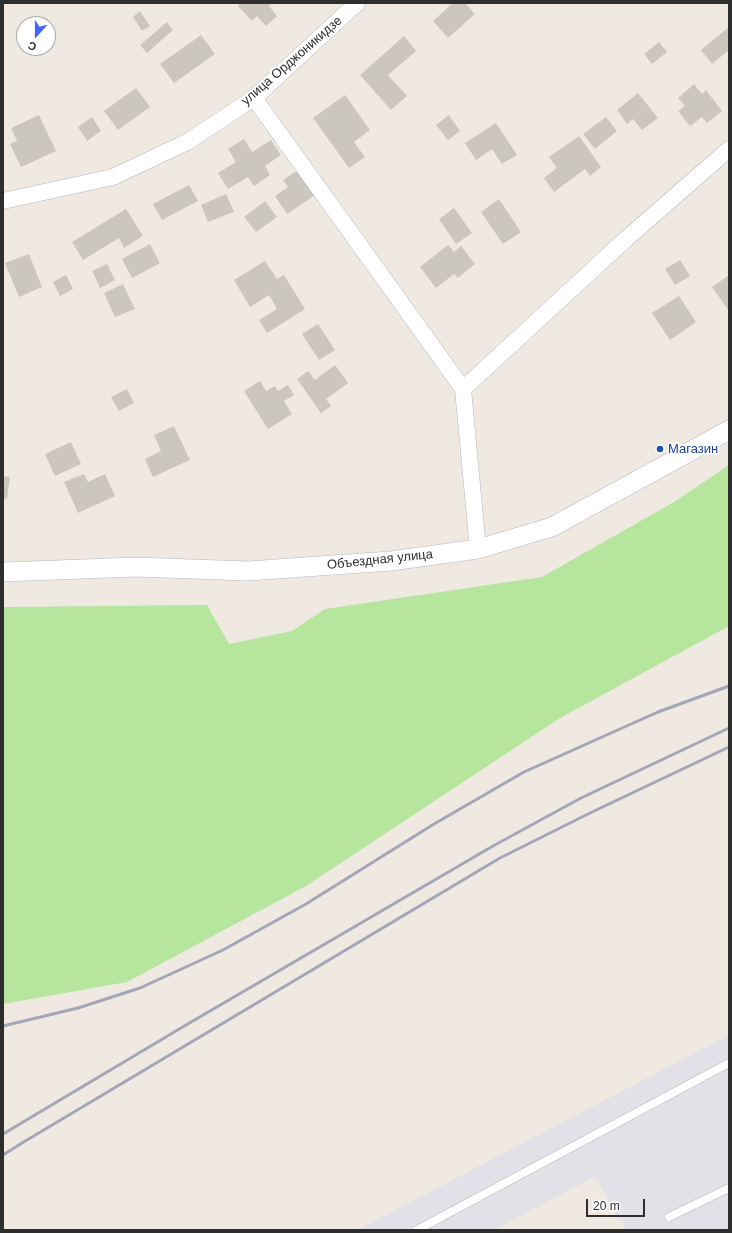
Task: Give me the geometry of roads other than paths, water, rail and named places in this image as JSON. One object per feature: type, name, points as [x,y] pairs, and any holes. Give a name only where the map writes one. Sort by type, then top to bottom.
[{"type":"street","name":"улица Орджоникидзе","points":[[3,201],[113,177],[188,142],[254,98],[357,3]]},
{"type":"street","points":[[254,98],[463,390],[478,549]]},
{"type":"street","points":[[463,390],[626,239],[729,149]]},
{"type":"street","name":"Объездная улица","points":[[3,572],[136,568],[248,571],[392,561],[478,549],[552,527],[729,430]]},
{"type":"lane","points":[[417,1230],[729,1063]]},
{"type":"lane","points":[[669,1217],[729,1188]]},
{"type":"railway","points":[[3,1026],[78,1008],[140,988],[223,950],[306,904],[434,824],[524,772],[658,712],[729,686]]},
{"type":"railway","points":[[3,1134],[186,1025],[493,846],[581,798],[729,728]]},
{"type":"railway","points":[[3,1155],[500,858],[590,813],[729,747]]},
{"type":"place","name":"Магазин","points":[[660,449]]}]
